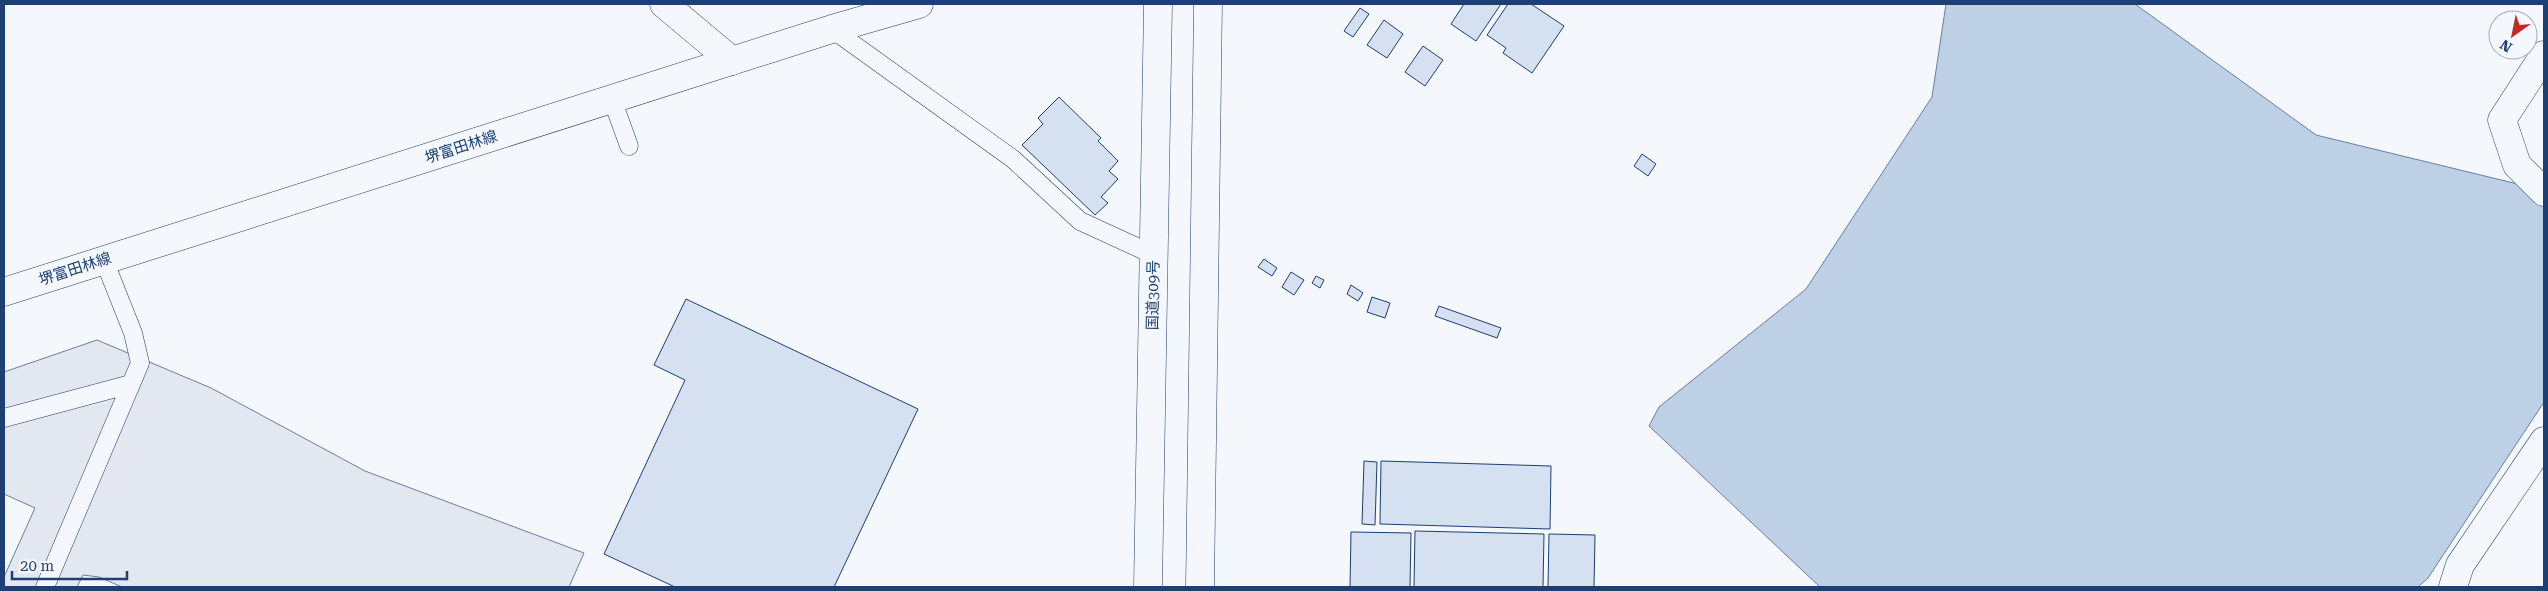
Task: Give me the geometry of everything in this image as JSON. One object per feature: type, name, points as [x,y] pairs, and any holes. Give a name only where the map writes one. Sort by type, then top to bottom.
[{"type":"main road","points":[[664,4],[732,61]]},
{"type":"main road","name":"堺富田林線","points":[[4,292],[915,4]]},
{"type":"main road","name":"国道309号","points":[[1148,587],[1158,4]]},
{"type":"main road","points":[[1200,587],[1208,4]]},
{"type":"main road","points":[[2544,55],[2502,120],[2518,165],[2544,192]]},
{"type":"main road","points":[[2453,587],[2460,565],[2544,442]]},
{"type":"lane","points":[[832,29],[1013,158],[1080,221],[1154,254]]},
{"type":"lane","points":[[612,99],[630,146]]},
{"type":"lane","points":[[45,587],[140,363],[133,333],[104,260]]},
{"type":"lane","points":[[4,418],[131,384]]},
{"type":"shaded area","points":[[97,340],[211,388],[365,471],[584,553],[569,587],[122,587],[99,577],[83,575],[77,587],[4,587],[4,577],[35,508],[4,494],[4,372]]},
{"type":"water","points":[[1946,4],[2135,4],[2316,135],[2530,187],[2544,204],[2544,402],[2428,578],[2418,587],[1820,587],[1649,426],[1659,407],[1806,289],[1932,97]]},
{"type":"building","points":[[1464,4],[1501,4],[1476,41],[1451,24]]},
{"type":"building","points":[[1508,4],[1531,4],[1564,26],[1532,73],[1503,53],[1506,48],[1487,35]]},
{"type":"building","points":[[1360,8],[1369,14],[1353,37],[1344,31]]},
{"type":"building","points":[[1384,20],[1403,34],[1387,58],[1367,45]]},
{"type":"building","points":[[1423,46],[1443,60],[1425,86],[1405,72]]},
{"type":"building","points":[[1059,97],[1101,138],[1098,141],[1118,161],[1109,171],[1118,179],[1101,197],[1108,203],[1095,215],[1022,145],[1043,124],[1038,118]]},
{"type":"building","points":[[1642,154],[1656,164],[1648,176],[1634,166]]},
{"type":"building","points":[[1264,259],[1277,268],[1272,276],[1258,267]]},
{"type":"building","points":[[1291,272],[1304,280],[1294,295],[1282,287]]},
{"type":"building","points":[[1316,276],[1324,280],[1320,288],[1312,283]]},
{"type":"building","points":[[1351,285],[1363,293],[1358,301],[1347,294]]},
{"type":"building","points":[[1372,297],[1390,303],[1385,318],[1367,312]]},
{"type":"building","points":[[686,299],[918,409],[834,587],[675,587],[604,554],[685,380],[654,365]]},
{"type":"building","points":[[1439,306],[1501,328],[1497,338],[1435,316]]},
{"type":"building","points":[[1364,461],[1377,462],[1375,525],[1362,524]]},
{"type":"building","points":[[1381,461],[1551,466],[1550,529],[1380,524]]},
{"type":"building","points":[[1415,531],[1544,534],[1543,587],[1414,587]]},
{"type":"building","points":[[1351,532],[1411,533],[1410,587],[1350,587]]},
{"type":"building","points":[[1549,534],[1595,535],[1594,587],[1548,587]]}]
